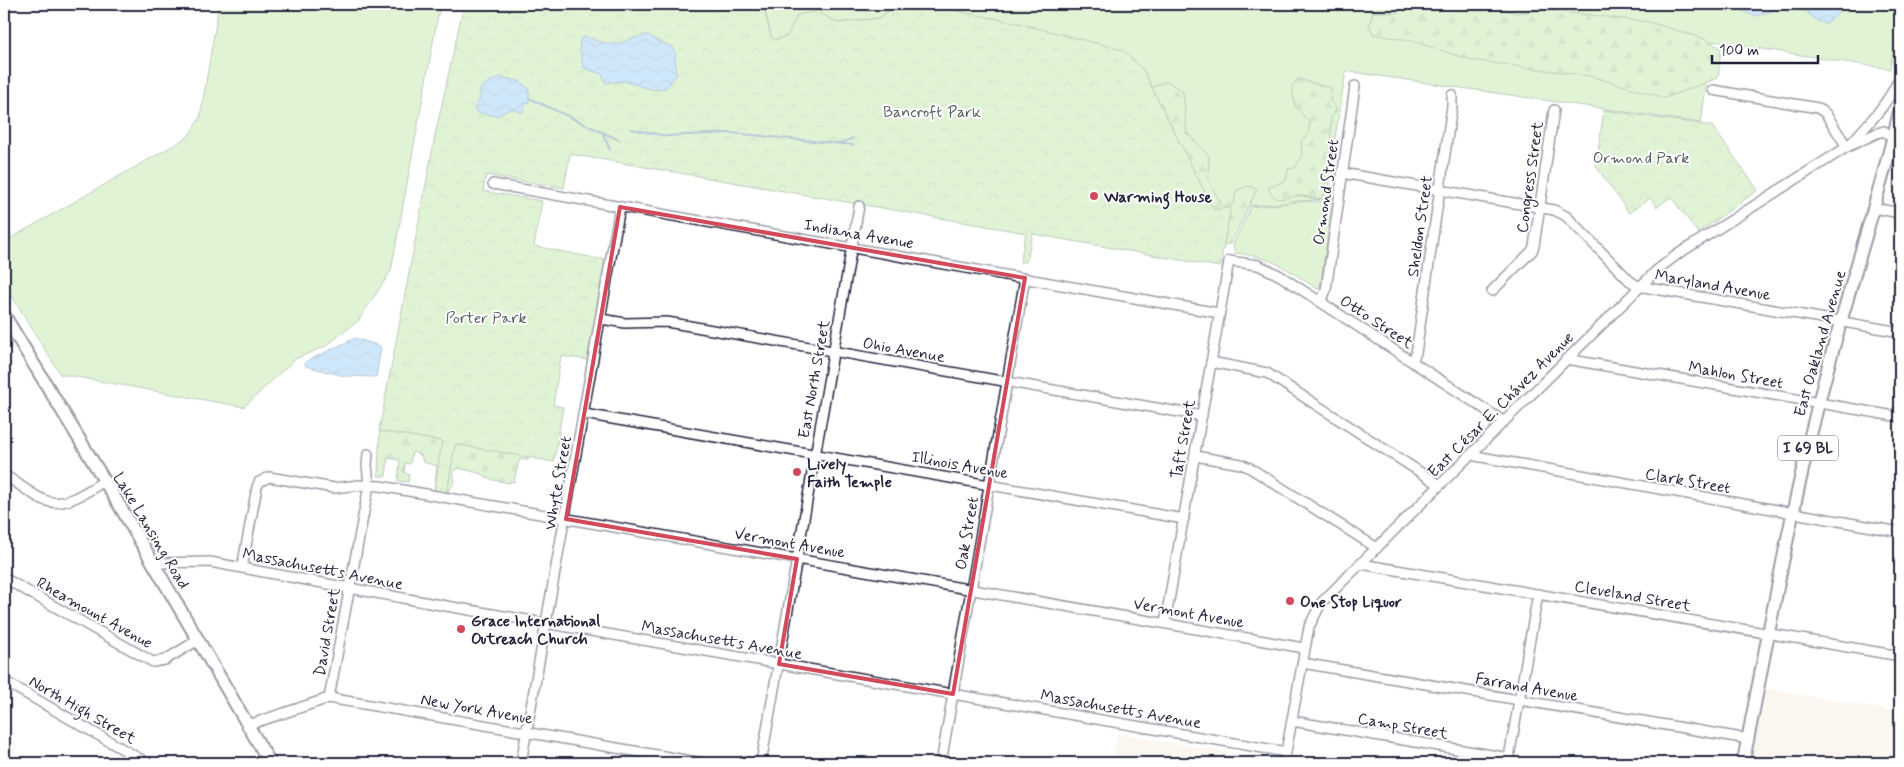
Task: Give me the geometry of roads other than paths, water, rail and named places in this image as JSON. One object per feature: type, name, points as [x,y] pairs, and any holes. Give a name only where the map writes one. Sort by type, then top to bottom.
[{"type":"main road","name":"East Oakland Avenue","points":[[1743,763],[1793,513],[1819,403],[1900,110]]},
{"type":"main road","name":"Lake Lansing Road","points":[[4,315],[153,563],[270,763]]},
{"type":"street","name":"East César E. Chávez Avenue","points":[[1847,147],[1884,106],[1894,91],[1900,76]]},
{"type":"street","name":"Ormond Street","points":[[1321,302],[1326,290],[1355,86]]},
{"type":"street","points":[[1714,90],[1818,108],[1826,114],[1847,147]]},
{"type":"street","name":"Sheldon Street","points":[[1412,361],[1416,353],[1452,106],[1452,95]]},
{"type":"street","name":"Congress Street","points":[[1492,291],[1532,251],[1534,246],[1554,110]]},
{"type":"street","name":"East César E. Chávez Avenue","points":[[1284,763],[1309,627],[1322,604],[1638,286],[1678,254],[1847,147],[1878,133],[1884,132],[1893,137]]},
{"type":"street","name":"Maryland Avenue","points":[[1342,173],[1554,210],[1566,216],[1630,281],[1638,286],[1900,332]]},
{"type":"street","name":"Indiana Avenue","points":[[493,184],[1219,313]]},
{"type":"street","name":"East North Street","points":[[762,763],[858,206]]},
{"type":"street","name":"Whyte Street","points":[[521,763],[620,207]]},
{"type":"street","points":[[1874,208],[1900,213]]},
{"type":"street","name":"Otto Street","points":[[1229,261],[1269,269],[1503,421]]},
{"type":"street","name":"Taft Street","points":[[1165,623],[1229,261]]},
{"type":"street","name":"Oak Street","points":[[941,763],[1025,278]]},
{"type":"street","name":"Ohio Avenue","points":[[600,319],[625,323],[667,322],[1202,416]]},
{"type":"street","name":"Mahlon Street","points":[[1566,359],[1900,417]]},
{"type":"street","points":[[1211,362],[1267,373],[1440,485]]},
{"type":"street","name":"Illinois Avenue","points":[[584,414],[1184,519]]},
{"type":"street","name":"David Street","points":[[330,698],[369,485],[366,465],[368,454]]},
{"type":"street","name":"Clark Street","points":[[1470,455],[1900,532]]},
{"type":"street","points":[[1195,456],[1241,464],[1250,468],[1377,548]]},
{"type":"street","points":[[4,475],[43,500],[58,503],[82,494],[104,481]]},
{"type":"street","name":"Vermont Avenue","points":[[242,568],[257,487],[259,482],[269,477],[334,488],[369,485],[1304,648]]},
{"type":"street","name":"Massachusetts Avenue","points":[[153,563],[201,561],[547,624],[1286,752]]},
{"type":"street","name":"Cleveland Street","points":[[1361,564],[1900,656]]},
{"type":"street","name":"Rheamount Avenue","points":[[4,578],[153,662],[165,660],[198,640]]},
{"type":"street","points":[[1508,761],[1538,594]]},
{"type":"street","name":"Farrand Avenue","points":[[1302,663],[1748,738]]},
{"type":"street","name":"North High Street","points":[[4,681],[147,763]]},
{"type":"street","name":"New York Avenue","points":[[248,725],[330,698],[703,763]]},
{"type":"street","name":"Camp Street","points":[[1292,721],[1508,761]]},
{"type":"water","points":[[1734,4],[1842,4],[1838,13],[1826,24],[1817,21],[1807,12],[1798,9],[1782,8],[1755,16]]},
{"type":"water","points":[[649,35],[672,47],[675,52],[676,76],[666,88],[654,90],[623,81],[605,83],[602,74],[585,69],[579,44],[581,39],[586,36],[599,42],[622,43]]},
{"type":"water","points":[[500,77],[519,81],[529,89],[529,102],[524,104],[525,107],[522,113],[509,109],[498,116],[477,113],[474,108],[480,99],[480,89],[485,84]]},
{"type":"water","points":[[355,338],[380,346],[376,377],[344,376],[305,366],[305,362]]},
{"type":"waterway","points":[[529,98],[619,140]]},
{"type":"waterway","points":[[631,129],[666,136],[731,133],[853,145]]},
{"type":"waterway","points":[[603,134],[610,150]]},
{"type":"waterway","points":[[839,144],[853,138]]},
{"type":"place","name":"Warming House","points":[[1094,196]]},
{"type":"place","name":"Lively Faith Temple","points":[[797,472]]},
{"type":"place","name":"One Stop Liquor","points":[[1290,601]]},
{"type":"place","name":"Grace International Outreach Church","points":[[461,629]]},
{"type":"park label","name":"Bancroft Park","points":[[932,111]]},
{"type":"park label","name":"Ormond Park","points":[[1641,157]]},
{"type":"park label","name":"Porter Park","points":[[486,317]]}]
